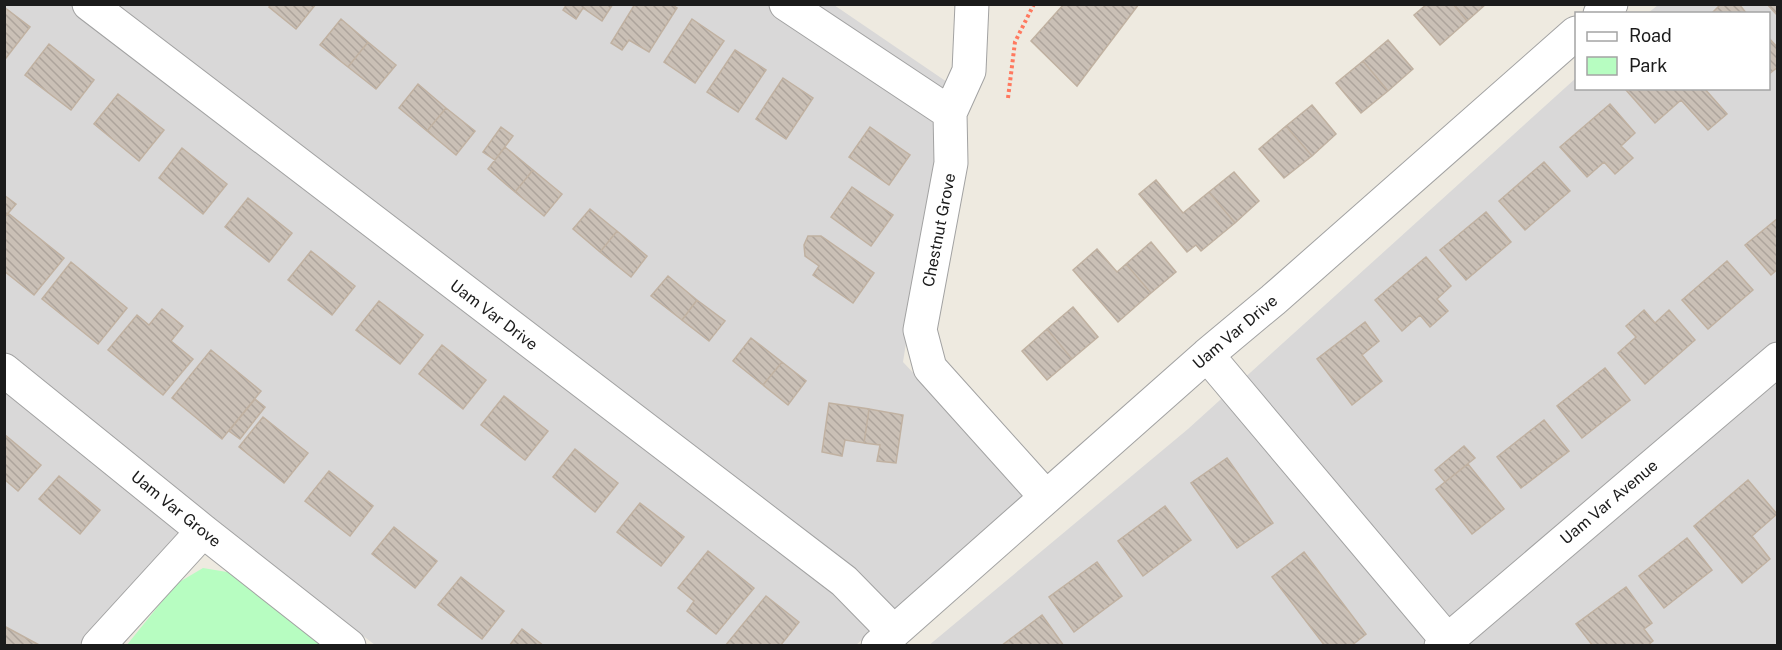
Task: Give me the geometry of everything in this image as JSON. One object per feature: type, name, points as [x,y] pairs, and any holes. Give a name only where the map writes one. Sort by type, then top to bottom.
[{"type":"street","name":"Uam Var Drive","points":[[89,4],[844,581],[886,638],[1575,34]]},
{"type":"street","points":[[786,4],[950,113],[969,71],[972,4]]},
{"type":"street","name":"Chestnut Grove","points":[[950,113],[951,163],[920,330],[930,368],[1046,497]]},
{"type":"street","points":[[1207,355],[1444,643]]},
{"type":"street","name":"Uam Var Avenue","points":[[1444,643],[1778,359]]},
{"type":"street","name":"Uam Var Grove","points":[[4,370],[203,531],[349,645]]},
{"type":"street","points":[[98,645],[203,531]]},
{"type":"path","points":[[1008,98],[1015,42],[1034,4]]},
{"type":"shaded area","points":[[4,5],[834,5],[947,82],[903,362],[1028,496],[856,645],[375,645],[205,514],[79,645],[5,645]]},
{"type":"shaded area","points":[[1658,5],[1777,5],[1777,645],[928,646],[1188,429],[1575,79],[1575,90],[1770,90],[1770,12],[1649,12]]},
{"type":"green space","points":[[203,568],[233,573],[324,646],[126,646],[176,584]]},
{"type":"building","points":[[271,4],[316,4],[296,29],[269,7]]},
{"type":"building","points":[[567,4],[613,4],[602,21],[583,8],[576,19],[563,10]]},
{"type":"building","points":[[635,4],[671,4],[677,8],[649,52],[629,40],[622,50],[611,43]]},
{"type":"building","points":[[1064,4],[1139,4],[1077,86],[1031,41]]},
{"type":"building","points":[[1427,4],[1453,4],[1467,21],[1440,45],[1414,15]]},
{"type":"building","points":[[1453,4],[1486,4],[1467,21]]},
{"type":"building","points":[[1721,4],[1739,4],[1745,12],[1713,12]]},
{"type":"building","points":[[1767,4],[1778,4],[1778,16]]},
{"type":"building","points":[[4,7],[30,27],[6,58],[4,57]]},
{"type":"building","points":[[341,19],[368,42],[348,67],[320,45]]},
{"type":"building","points":[[692,19],[724,41],[695,83],[664,62]]},
{"type":"building","points":[[1770,39],[1778,48],[1778,67],[1770,73]]},
{"type":"building","points":[[1388,40],[1413,69],[1388,91],[1363,61]]},
{"type":"building","points":[[368,42],[396,65],[376,89],[348,67]]},
{"type":"building","points":[[49,44],[94,80],[71,110],[25,75]]},
{"type":"building","points":[[735,50],[766,70],[738,112],[707,92]]},
{"type":"building","points":[[1363,61],[1388,91],[1361,113],[1336,83]]},
{"type":"building","points":[[783,78],[813,98],[786,139],[756,119]]},
{"type":"building","points":[[418,84],[446,108],[427,131],[399,108]]},
{"type":"building","points":[[1626,90],[1706,90],[1727,114],[1708,130],[1681,100],[1655,123]]},
{"type":"building","points":[[118,94],[164,130],[139,161],[94,124]]},
{"type":"building","points":[[1610,104],[1635,133],[1621,146],[1633,158],[1615,174],[1604,162],[1587,177],[1560,147]]},
{"type":"building","points":[[1312,105],[1336,134],[1312,156],[1286,126]]},
{"type":"building","points":[[446,108],[475,131],[456,155],[427,131]]},
{"type":"building","points":[[1286,126],[1312,156],[1284,178],[1259,149]]},
{"type":"building","points":[[501,127],[513,136],[495,160],[483,152]]},
{"type":"building","points":[[870,127],[910,155],[889,185],[849,157]]},
{"type":"building","points":[[505,147],[533,170],[515,192],[488,169]]},
{"type":"building","points":[[182,148],[227,184],[203,214],[159,178]]},
{"type":"building","points":[[1544,162],[1570,191],[1525,230],[1499,201]]},
{"type":"building","points":[[533,170],[562,194],[544,216],[515,192]]},
{"type":"building","points":[[1234,172],[1259,201],[1235,223],[1209,192]]},
{"type":"building","points":[[1156,180],[1183,213],[1209,192],[1235,223],[1201,251],[1196,245],[1187,252],[1139,194]]},
{"type":"building","points":[[852,187],[893,215],[871,246],[831,217]]},
{"type":"building","points":[[4,195],[16,204],[4,218]]},
{"type":"building","points":[[248,198],[292,233],[269,262],[225,227]]},
{"type":"building","points":[[590,209],[617,231],[600,252],[573,229]]},
{"type":"building","points":[[1486,212],[1511,242],[1466,280],[1440,250]]},
{"type":"building","points":[[8,213],[64,258],[34,295],[4,271],[4,218]]},
{"type":"building","points":[[1778,218],[1778,269],[1771,275],[1745,245]]},
{"type":"building","points":[[617,231],[647,256],[631,277],[600,252]]},
{"type":"building","points":[[808,236],[821,236],[874,273],[853,303],[813,275],[819,266],[805,256],[804,245]]},
{"type":"building","points":[[1151,242],[1176,272],[1151,293],[1126,264]]},
{"type":"building","points":[[1097,249],[1117,272],[1126,264],[1151,293],[1118,322],[1073,270]]},
{"type":"building","points":[[311,251],[355,286],[332,315],[288,280]]},
{"type":"building","points":[[1426,257],[1451,286],[1437,299],[1448,311],[1430,327],[1420,315],[1402,331],[1375,300]]},
{"type":"building","points":[[1727,261],[1753,290],[1708,329],[1682,300]]},
{"type":"building","points":[[71,262],[127,308],[98,344],[42,299]]},
{"type":"building","points":[[668,276],[697,300],[682,320],[651,296]]},
{"type":"building","points":[[697,300],[725,321],[709,341],[682,320]]},
{"type":"building","points":[[379,301],[423,335],[400,364],[356,330]]},
{"type":"building","points":[[1073,307],[1098,337],[1072,359],[1047,329]]},
{"type":"building","points":[[162,309],[183,326],[171,341],[193,359],[163,395],[108,350],[137,315],[149,325]]},
{"type":"building","points":[[1644,310],[1655,323],[1669,310],[1695,340],[1645,384],[1618,353],[1636,337],[1626,326]]},
{"type":"building","points":[[1365,322],[1379,341],[1362,355],[1382,381],[1352,405],[1317,359]]},
{"type":"building","points":[[1047,329],[1072,359],[1047,380],[1022,351]]},
{"type":"building","points":[[751,338],[782,362],[763,385],[733,361]]},
{"type":"building","points":[[442,345],[486,380],[463,409],[419,374]]},
{"type":"building","points":[[211,350],[261,391],[222,439],[172,398]]},
{"type":"building","points":[[782,362],[806,381],[788,405],[763,385]]},
{"type":"building","points":[[1605,368],[1630,400],[1582,438],[1557,406]]},
{"type":"building","points":[[504,396],[548,431],[525,460],[481,425]]},
{"type":"building","points":[[255,399],[265,407],[240,439],[229,431]]},
{"type":"building","points":[[829,403],[869,409],[864,443],[845,440],[842,456],[822,452]]},
{"type":"building","points":[[869,409],[903,415],[896,463],[877,461],[880,445],[864,443]]},
{"type":"building","points":[[263,417],[308,453],[284,483],[239,447]]},
{"type":"building","points":[[1544,420],[1569,451],[1521,488],[1497,457]]},
{"type":"building","points":[[4,434],[41,465],[18,491],[4,479]]},
{"type":"building","points":[[1464,446],[1475,458],[1445,482],[1435,470]]},
{"type":"building","points":[[575,449],[618,483],[595,512],[553,477]]},
{"type":"building","points":[[1227,458],[1273,523],[1237,548],[1191,483]]},
{"type":"building","points":[[1468,464],[1504,509],[1472,534],[1436,489]]},
{"type":"building","points":[[329,471],[373,506],[350,536],[305,501]]},
{"type":"building","points":[[59,476],[100,510],[80,534],[39,499]]},
{"type":"building","points":[[1748,480],[1777,514],[1752,536],[1770,559],[1742,583],[1694,526]]},
{"type":"building","points":[[640,503],[684,537],[661,566],[617,532]]},
{"type":"building","points":[[1165,506],[1191,540],[1143,576],[1118,541]]},
{"type":"building","points":[[394,527],[437,561],[415,588],[372,554]]},
{"type":"building","points":[[1687,538],[1712,570],[1664,608],[1639,576]]},
{"type":"building","points":[[708,551],[754,588],[716,634],[687,611],[694,601],[678,588]]},
{"type":"building","points":[[1304,552],[1366,634],[1351,646],[1325,646],[1272,577]]},
{"type":"building","points":[[1097,562],[1122,596],[1074,632],[1049,597]]},
{"type":"building","points":[[461,577],[504,611],[482,639],[438,605]]},
{"type":"building","points":[[1626,587],[1652,623],[1644,629],[1653,641],[1647,646],[1593,646],[1576,624]]},
{"type":"building","points":[[766,596],[799,622],[780,646],[725,646]]},
{"type":"building","points":[[1042,615],[1064,646],[1001,646]]},
{"type":"building","points":[[4,626],[41,646],[4,646]]},
{"type":"building","points":[[522,629],[544,646],[509,646]]}]
